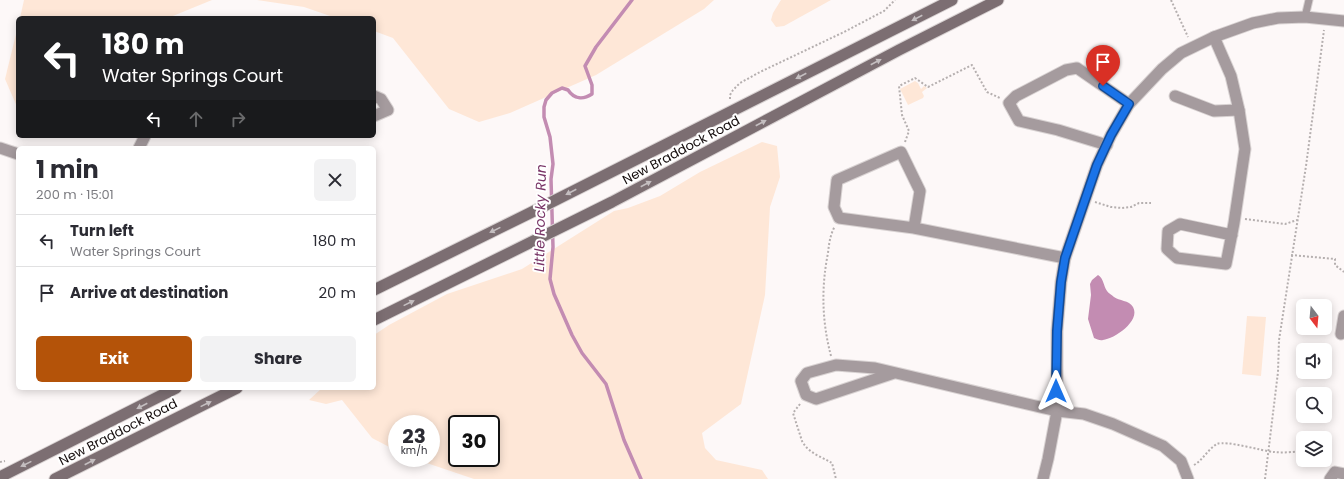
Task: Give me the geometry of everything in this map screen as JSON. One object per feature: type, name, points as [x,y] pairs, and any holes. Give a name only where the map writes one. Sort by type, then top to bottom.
[{"type":"main road","name":"New Braddock Road","points":[[376,289],[606,175],[952,0]]},
{"type":"main road","name":"New Braddock Road","points":[[376,319],[612,202],[899,50],[998,0]]},
{"type":"main road","name":"New Braddock Road","points":[[0,477],[172,390]]},
{"type":"main road","name":"New Braddock Road","points":[[55,479],[233,390]]},
{"type":"street","points":[[1043,479],[1057,411],[1057,331],[1061,282],[1065,258],[1097,165],[1129,104],[1162,69],[1182,54],[1214,37],[1253,23],[1278,18],[1305,17],[1344,21]]},
{"type":"street","points":[[1214,37],[1231,76],[1239,110],[1245,149],[1235,217],[1232,235],[1226,264],[1177,258],[1167,249],[1168,231],[1180,224],[1232,235]]},
{"type":"street","points":[[1107,145],[1058,130],[1019,121],[1009,103],[1016,96],[1066,70],[1077,68],[1129,104]]},
{"type":"street","points":[[1175,96],[1214,111],[1239,110]]},
{"type":"street","points":[[376,97],[381,99],[388,110],[376,115]]},
{"type":"street","points":[[0,148],[16,153]]},
{"type":"street","points":[[914,228],[920,191],[901,152],[837,180],[834,207],[840,218],[914,228],[1065,258]]},
{"type":"street","points":[[1343,335],[1344,316]]},
{"type":"street","points":[[894,373],[816,399],[806,395],[801,381],[807,373],[833,366],[875,368],[1057,411],[1084,414],[1113,424],[1163,446],[1181,461],[1186,475]]},
{"type":"street","points":[[1330,479],[1335,472],[1344,474]]},
{"type":"lane","points":[[1305,17],[1309,0]]},
{"type":"path","points":[[730,99],[730,95],[733,90],[740,83],[884,11],[895,0]]},
{"type":"path","points":[[1171,0],[1194,47]]},
{"type":"path","points":[[1265,479],[1278,372],[1279,340],[1306,166],[1326,19]]},
{"type":"path","points":[[901,152],[909,131],[902,115],[898,86],[915,78],[928,87],[972,65],[987,92],[1009,103]]},
{"type":"path","points":[[1086,198],[1111,207],[1122,208],[1131,207],[1139,203],[1151,203]]},
{"type":"path","points":[[1235,217],[1285,224],[1297,220]]},
{"type":"path","points":[[833,366],[823,312],[824,280],[831,233],[840,218]]},
{"type":"path","points":[[1291,255],[1335,260],[1335,265],[1344,272]]},
{"type":"path","points":[[806,395],[793,412],[802,441],[804,445],[821,459],[832,463],[836,479]]},
{"type":"path","points":[[1186,475],[1213,447],[1218,444],[1229,443],[1275,452],[1296,450]]},
{"type":"shaded area","points":[[24,0],[212,0],[173,16],[20,16]]},
{"type":"shaded area","points":[[257,0],[714,0],[704,9],[596,75],[510,113],[479,122],[449,109],[393,38],[376,32],[376,16],[330,16],[304,7]]},
{"type":"shaded area","points":[[781,0],[831,0],[784,26],[776,27],[771,20],[773,13]]},
{"type":"shaded area","points":[[16,34],[16,104],[5,79]]},
{"type":"shaded area","points":[[915,81],[921,89],[924,86],[927,88],[922,92],[924,96],[923,98],[908,105],[900,89]]},
{"type":"shaded area","points":[[762,142],[777,146],[780,177],[770,207],[765,295],[741,404],[702,433],[705,448],[716,460],[762,470],[768,479],[474,479],[439,467],[440,467],[440,415],[388,415],[388,446],[372,438],[342,400],[326,404],[309,400],[320,390],[376,390],[376,334],[389,325],[447,294],[522,269],[614,211],[628,208],[660,196],[700,172]]},
{"type":"shaded area","points":[[1098,275],[1108,292],[1116,298],[1129,303],[1133,307],[1134,312],[1133,318],[1125,328],[1108,339],[1102,340],[1094,338],[1088,319],[1091,295],[1090,284]]},
{"type":"shaded area","points":[[1247,316],[1266,317],[1261,376],[1242,374]]},
{"type":"waterway","name":"Little Rocky Run","points":[[632,0],[596,47],[585,66],[592,85],[592,94],[579,98],[570,93],[568,90],[562,88],[552,93],[546,100],[544,117],[550,137],[553,164],[551,179],[553,247],[550,279],[554,294],[572,335],[582,353],[606,384],[624,440],[641,479]]},
{"type":"route","points":[[1056,391],[1057,331],[1061,282],[1065,258],[1097,165],[1111,135],[1129,104],[1103,86]]}]
